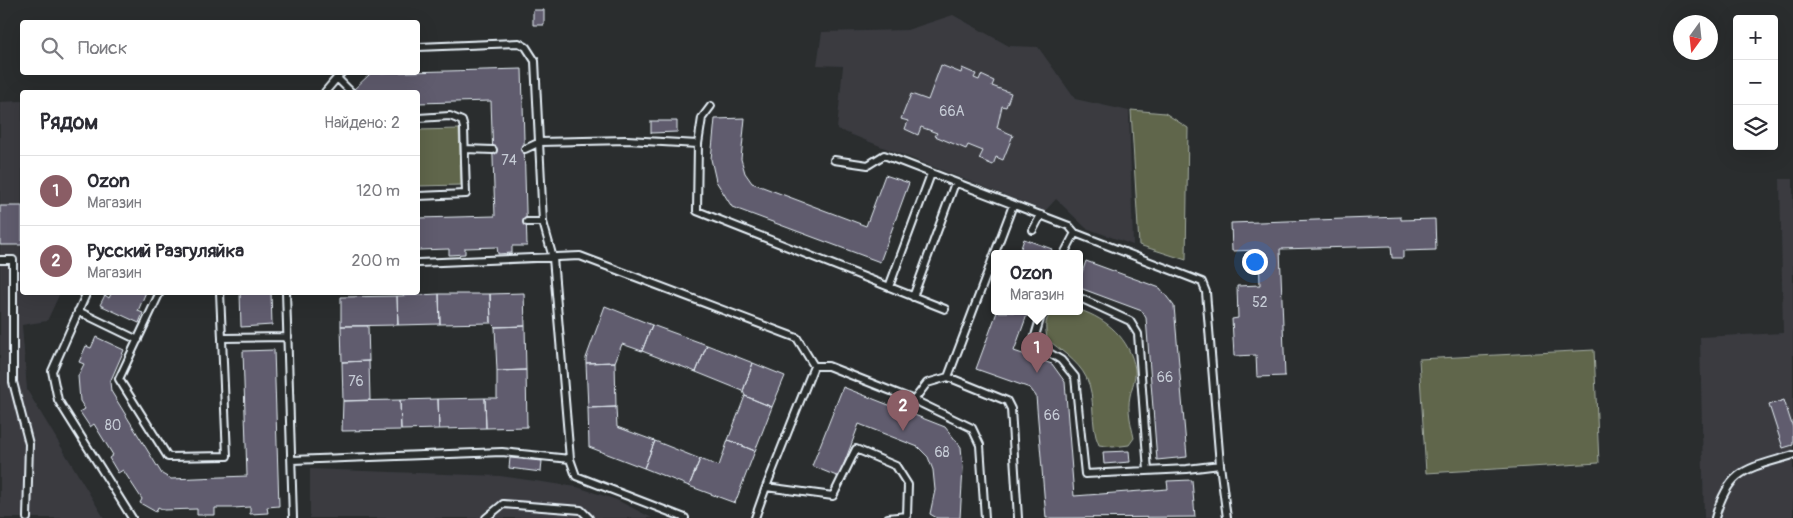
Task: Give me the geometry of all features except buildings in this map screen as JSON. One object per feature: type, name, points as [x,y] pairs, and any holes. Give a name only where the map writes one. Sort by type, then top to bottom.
[{"type":"lane","points":[[420,47],[520,43],[526,46],[535,61],[543,222],[553,258],[570,459],[576,476],[685,518]]},
{"type":"lane","points":[[327,90],[339,75],[350,90]]},
{"type":"lane","points":[[711,106],[702,118],[698,144],[697,211],[945,309]]},
{"type":"lane","points":[[420,118],[456,118],[462,122],[464,128],[466,194],[420,196]]},
{"type":"lane","points":[[525,149],[540,142],[627,140],[698,144]]},
{"type":"lane","points":[[465,149],[493,150]]},
{"type":"lane","points":[[834,160],[868,165],[884,155],[1042,215],[1069,226],[1075,233],[1202,282],[1206,292],[1220,465],[1227,518]]},
{"type":"lane","points":[[889,287],[931,174]]},
{"type":"lane","points":[[913,297],[954,183]]},
{"type":"lane","points":[[996,250],[1013,205]]},
{"type":"lane","points":[[1033,230],[1042,215]]},
{"type":"lane","points":[[527,222],[543,222]]},
{"type":"lane","points":[[1066,250],[1075,233]]},
{"type":"lane","points":[[420,262],[580,256],[797,338],[814,366]]},
{"type":"lane","points":[[0,260],[13,260],[13,382],[29,444],[27,518]]},
{"type":"lane","points":[[948,377],[991,263]]},
{"type":"lane","points":[[86,295],[52,371],[58,400],[132,518]]},
{"type":"lane","points":[[159,295],[119,379],[168,458],[227,456],[220,295]]},
{"type":"lane","points":[[286,295],[293,518]]},
{"type":"lane","points":[[1083,299],[1130,321],[1138,334],[1148,472]]},
{"type":"lane","points":[[78,311],[138,340]]},
{"type":"lane","points":[[1041,315],[1033,343],[1061,360],[1075,377],[1085,474],[1148,472],[1220,465]]},
{"type":"lane","points":[[223,338],[288,337]]},
{"type":"lane","points":[[814,366],[828,366],[914,400],[972,428],[980,445],[985,518]]},
{"type":"lane","points":[[755,518],[814,366]]},
{"type":"lane","points":[[914,400],[927,383],[948,377],[1007,401],[1011,408],[1018,518]]},
{"type":"lane","points":[[766,487],[833,496],[856,449],[896,466],[908,485],[906,516],[888,518]]},
{"type":"lane","points":[[292,460],[502,452],[570,459]]},
{"type":"lane","points":[[1716,518],[1722,494],[1734,478],[1757,466],[1793,455]]},
{"type":"lane","points":[[486,518],[504,504],[581,510],[588,518]]},
{"type":"shaded area","points":[[953,15],[1009,46],[1038,47],[1075,99],[1129,111],[1133,245],[1086,228],[1056,199],[1045,211],[837,129],[843,66],[817,65],[822,32],[907,30]]},
{"type":"shaded area","points":[[20,101],[20,295],[59,295],[47,321],[22,325],[27,390],[104,518],[0,518],[0,102]]},
{"type":"shaded area","points":[[1780,179],[1793,179],[1793,518],[1704,518],[1700,337],[1783,333]]},
{"type":"shaded area","points":[[310,469],[500,476],[577,487],[617,500],[652,518],[310,518]]},
{"type":"green space","points":[[1131,110],[1165,113],[1188,128],[1186,260],[1139,245]]},
{"type":"green space","points":[[459,129],[461,185],[420,186],[420,130]]},
{"type":"green space","points":[[1083,311],[1108,325],[1123,340],[1128,348],[1135,369],[1129,406],[1134,438],[1129,445],[1113,447],[1099,445],[1094,428],[1091,394],[1086,377],[1074,361],[1047,339],[1047,319],[1050,315],[1083,315]]},
{"type":"green space","points":[[1594,350],[1599,463],[1426,473],[1419,359]]},
{"type":"place","name":"Ozon","points":[[1037,373]]},
{"type":"place","name":"Русский Разгуляйка","points":[[903,431]]}]
